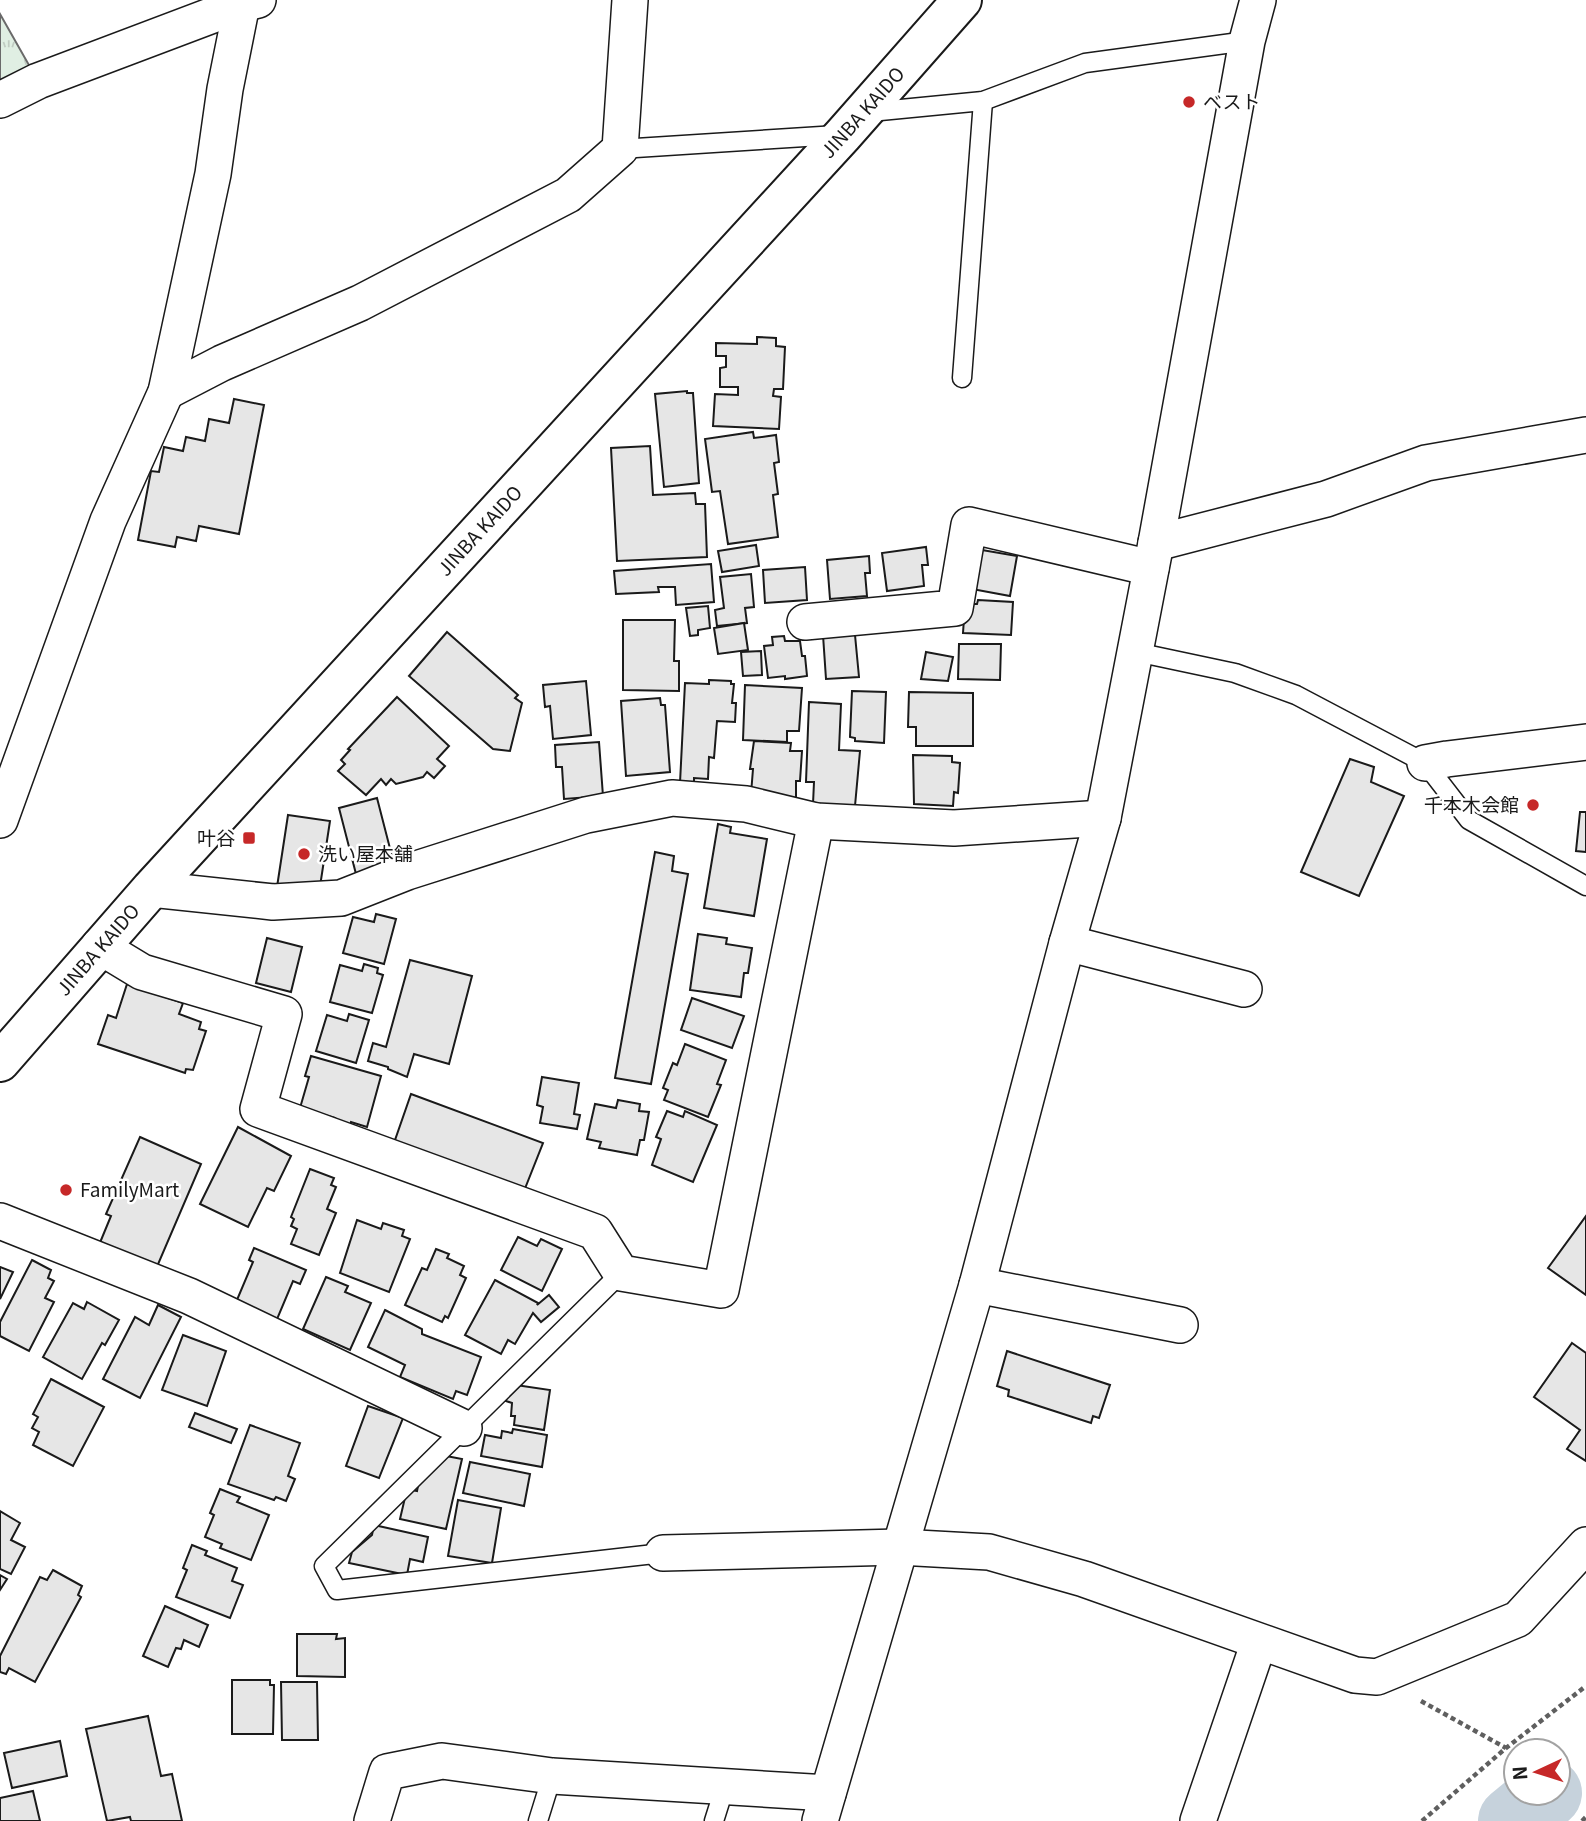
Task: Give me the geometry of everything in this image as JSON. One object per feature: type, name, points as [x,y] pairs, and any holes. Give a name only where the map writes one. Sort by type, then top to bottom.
[{"type":"main road","name":"JINBA KAIDO","points":[[0,1062],[151,888],[853,124],[962,0]]},
{"type":"street","points":[[166,392],[222,363],[360,303],[568,195],[621,149],[630,0]]},
{"type":"street","points":[[372,1821],[387,1772],[442,1761],[552,1776],[725,1786],[824,1807],[977,1285],[1067,943],[1103,818],[1154,556],[1247,41],[1258,0]]},
{"type":"street","points":[[0,100],[38,81],[247,1]]},
{"type":"street","points":[[0,820],[108,522],[166,392],[212,174],[225,89],[247,1]]},
{"type":"street","points":[[805,622],[955,608],[969,525],[1154,556],[1426,463],[1586,435]]},
{"type":"street","points":[[1425,763],[1447,758],[1586,742]]},
{"type":"street","points":[[151,888],[273,902],[341,898],[407,872],[586,816],[672,798],[746,804],[816,821],[954,828],[1103,818]]},
{"type":"street","points":[[99,946],[142,972],[284,1014],[258,1110],[595,1232],[621,1273],[721,1290],[816,821]]},
{"type":"street","points":[[1067,943],[1244,989]]},
{"type":"street","points":[[0,1221],[189,1296],[464,1428]]},
{"type":"street","points":[[977,1285],[1180,1325]]},
{"type":"street","points":[[663,1553],[899,1547],[989,1552],[1084,1579],[1355,1675],[1377,1677],[1518,1619],[1586,1545]]},
{"type":"street","points":[[1198,1821],[1259,1642]]},
{"type":"lane","points":[[621,149],[853,124],[983,101],[1085,63],[1247,41]]},
{"type":"lane","points":[[962,378],[983,101]]},
{"type":"lane","points":[[1136,652],[1235,673],[1296,695],[1425,763],[1469,820],[1586,886]]},
{"type":"lane","points":[[621,1273],[324,1566],[337,1590],[663,1553]]},
{"type":"lane","points":[[538,1821],[552,1776]]},
{"type":"lane","points":[[714,1821],[725,1786]]},
{"type":"path","points":[[1377,1677],[1502,1746]]},
{"type":"path","points":[[1520,1737],[1586,1686]]},
{"type":"path","points":[[1422,1821],[1502,1751]]},
{"type":"path","points":[[1582,1821],[1586,1817]]},
{"type":"green space","points":[[0,14],[38,81],[0,101]]},
{"type":"building","points":[[757,337],[776,338],[776,346],[785,347],[783,389],[774,389],[773,396],[781,397],[779,429],[713,426],[715,394],[738,395],[738,387],[720,387],[720,368],[726,367],[726,356],[716,356],[716,343],[757,344]]},
{"type":"building","points":[[687,391],[693,393],[699,483],[664,487],[655,394]]},
{"type":"building","points":[[234,399],[264,405],[239,534],[199,526],[196,541],[177,537],[175,547],[138,540],[151,471],[159,472],[164,447],[183,451],[186,437],[205,441],[209,419],[229,423]]},
{"type":"building","points":[[753,432],[754,438],[776,435],[779,462],[774,463],[778,494],[773,495],[778,537],[728,544],[720,491],[712,492],[705,439]]},
{"type":"building","points":[[650,446],[653,495],[695,493],[696,504],[705,504],[707,557],[617,561],[611,448]]},
{"type":"building","points":[[756,545],[759,566],[722,572],[718,551]]},
{"type":"building","points":[[926,547],[928,565],[922,565],[924,586],[887,591],[882,553]]},
{"type":"building","points":[[982,550],[1017,556],[1010,596],[972,589]]},
{"type":"building","points":[[869,556],[870,573],[865,573],[867,596],[830,599],[827,560]]},
{"type":"building","points":[[711,564],[714,602],[676,605],[675,587],[658,587],[659,592],[616,594],[614,571]]},
{"type":"building","points":[[805,567],[807,600],[765,603],[763,570]]},
{"type":"building","points":[[751,574],[754,607],[745,608],[747,623],[717,626],[715,610],[724,608],[720,577]]},
{"type":"building","points":[[978,600],[1013,602],[1011,635],[963,633],[965,604],[977,604]]},
{"type":"building","points":[[708,606],[710,628],[698,630],[698,635],[690,636],[686,608]]},
{"type":"building","points":[[623,620],[675,620],[674,661],[679,661],[679,691],[623,690]]},
{"type":"building","points":[[744,623],[748,650],[718,654],[714,628]]},
{"type":"building","points":[[447,632],[518,695],[515,698],[522,703],[510,751],[493,749],[409,676]]},
{"type":"building","points":[[823,635],[855,635],[859,677],[826,679]]},
{"type":"building","points":[[784,636],[785,641],[800,641],[807,676],[768,678],[764,646],[773,645],[772,637]]},
{"type":"building","points":[[959,644],[1001,644],[1000,680],[958,679]]},
{"type":"building","points":[[761,651],[762,675],[743,676],[741,652]]},
{"type":"building","points":[[926,652],[953,657],[948,681],[921,679]]},
{"type":"building","points":[[709,680],[731,681],[731,684],[734,684],[732,703],[736,703],[735,722],[717,721],[714,758],[709,757],[708,779],[694,778],[694,784],[680,783],[685,683],[709,684]]},
{"type":"building","points":[[586,681],[591,735],[553,739],[550,706],[545,707],[543,685]]},
{"type":"building","points":[[745,685],[802,688],[799,731],[787,731],[787,742],[743,740]]},
{"type":"building","points":[[852,691],[886,692],[884,743],[855,741],[855,738],[850,737]]},
{"type":"building","points":[[909,692],[973,693],[973,746],[916,746],[916,727],[908,727]]},
{"type":"building","points":[[397,697],[449,746],[437,759],[445,766],[434,778],[427,772],[423,777],[396,784],[391,779],[386,785],[381,779],[366,795],[338,771],[345,764],[341,760]]},
{"type":"building","points":[[660,698],[661,705],[665,705],[670,772],[626,776],[621,701]]},
{"type":"building","points":[[809,702],[841,704],[839,750],[860,751],[855,806],[813,804],[814,782],[806,782]]},
{"type":"building","points":[[754,741],[791,743],[790,751],[802,751],[800,781],[796,781],[796,798],[751,794],[753,769],[750,769]]},
{"type":"building","points":[[599,742],[603,796],[564,799],[562,767],[556,767],[555,745]]},
{"type":"building","points":[[913,755],[952,756],[952,762],[960,763],[958,793],[954,792],[953,806],[914,804]]},
{"type":"building","points":[[1350,759],[1374,767],[1371,782],[1404,796],[1359,896],[1301,872]]},
{"type":"building","points":[[377,798],[394,864],[356,874],[339,808]]},
{"type":"building","points":[[1580,812],[1586,812],[1586,852],[1576,851]]},
{"type":"building","name":"洗い屋本舗","points":[[288,815],[330,821],[319,893],[277,887]]},
{"type":"building","points":[[718,824],[731,827],[730,833],[767,839],[754,916],[704,908]]},
{"type":"building","points":[[655,852],[674,856],[672,871],[688,874],[651,1084],[615,1078]]},
{"type":"building","points":[[376,914],[396,919],[384,964],[343,953],[353,917],[374,922]]},
{"type":"building","points":[[698,934],[727,938],[726,944],[752,948],[748,973],[744,973],[741,997],[690,990]]},
{"type":"building","points":[[267,938],[302,947],[291,992],[256,983]]},
{"type":"building","points":[[410,960],[472,976],[449,1064],[414,1054],[407,1077],[368,1061],[373,1043],[386,1047]]},
{"type":"building","points":[[364,964],[378,968],[377,973],[383,975],[372,1013],[330,1002],[340,965],[362,971]]},
{"type":"building","points":[[127,984],[183,1003],[179,1014],[201,1022],[199,1029],[206,1031],[193,1070],[186,1069],[185,1073],[98,1044],[108,1015],[116,1018]]},
{"type":"building","points":[[692,998],[744,1016],[732,1048],[681,1030]]},
{"type":"building","points":[[349,1014],[369,1020],[356,1063],[316,1051],[327,1015],[347,1021]]},
{"type":"building","points":[[685,1044],[726,1060],[717,1084],[721,1085],[708,1117],[664,1100],[668,1090],[663,1088],[673,1063],[677,1065]]},
{"type":"building","points":[[311,1056],[381,1076],[367,1127],[351,1122],[350,1126],[334,1122],[335,1118],[300,1108],[309,1077],[305,1076]]},
{"type":"building","points":[[542,1077],[579,1083],[574,1114],[580,1115],[577,1129],[540,1123],[543,1107],[537,1105]]},
{"type":"building","points":[[411,1094],[543,1143],[524,1191],[394,1143]]},
{"type":"building","points":[[618,1100],[640,1104],[639,1111],[649,1112],[644,1140],[640,1140],[637,1155],[599,1148],[601,1142],[587,1139],[595,1104],[616,1108]]},
{"type":"building","points":[[667,1111],[683,1117],[685,1111],[717,1125],[693,1182],[652,1165],[661,1139],[656,1137]]},
{"type":"building","points":[[238,1127],[291,1156],[274,1191],[267,1188],[248,1227],[200,1204]]},
{"type":"building","points":[[140,1137],[201,1164],[156,1269],[99,1245],[111,1216],[106,1214]]},
{"type":"building","points":[[310,1169],[334,1178],[331,1185],[336,1187],[327,1209],[336,1213],[319,1255],[291,1244],[297,1229],[291,1226],[294,1219],[291,1217]]},
{"type":"building","points":[[1586,1216],[1586,1295],[1548,1268]]},
{"type":"building","points":[[357,1220],[381,1229],[383,1223],[404,1230],[402,1236],[410,1239],[389,1292],[340,1273]]},
{"type":"building","points":[[518,1237],[537,1246],[541,1239],[562,1249],[542,1291],[501,1270]]},
{"type":"building","points":[[254,1248],[306,1270],[300,1284],[293,1281],[275,1324],[234,1307],[253,1262],[249,1260]]},
{"type":"building","points":[[436,1249],[449,1254],[447,1258],[464,1266],[460,1275],[466,1278],[448,1318],[445,1316],[442,1322],[405,1305],[422,1268],[427,1270]]},
{"type":"building","points":[[32,1260],[51,1270],[48,1278],[54,1281],[45,1298],[54,1302],[29,1351],[0,1336],[0,1322]]},
{"type":"building","points":[[0,1267],[13,1272],[0,1299]]},
{"type":"building","points":[[326,1277],[348,1286],[345,1292],[371,1303],[350,1350],[303,1329]]},
{"type":"building","points":[[495,1280],[538,1303],[537,1305],[549,1295],[559,1307],[541,1322],[533,1313],[515,1344],[508,1340],[501,1354],[465,1335]]},
{"type":"building","points":[[87,1302],[119,1320],[105,1345],[102,1343],[82,1379],[43,1357],[73,1303],[84,1309]]},
{"type":"building","points":[[158,1305],[181,1317],[140,1398],[103,1379],[135,1317],[149,1325]]},
{"type":"building","points":[[385,1310],[422,1329],[422,1334],[481,1357],[467,1395],[456,1391],[453,1399],[400,1377],[405,1365],[368,1347]]},
{"type":"building","points":[[183,1335],[226,1351],[207,1406],[162,1390]]},
{"type":"building","points":[[1572,1343],[1586,1353],[1586,1461],[1567,1449],[1580,1430],[1534,1397]]},
{"type":"building","points":[[1007,1351],[1110,1385],[1099,1418],[1093,1416],[1091,1423],[1008,1396],[1009,1390],[997,1386]]},
{"type":"building","points":[[51,1379],[104,1407],[73,1466],[33,1445],[39,1432],[32,1428],[38,1417],[33,1414]]},
{"type":"building","points":[[509,1384],[550,1390],[544,1430],[514,1425],[515,1416],[511,1416],[512,1403],[506,1401]]},
{"type":"building","points":[[368,1406],[403,1418],[379,1478],[346,1466]]},
{"type":"building","points":[[195,1413],[237,1429],[231,1443],[189,1427]]},
{"type":"building","points":[[250,1425],[300,1443],[288,1476],[295,1479],[286,1501],[276,1497],[274,1500],[228,1484]]},
{"type":"building","points":[[513,1429],[547,1435],[542,1467],[481,1456],[485,1435],[501,1438],[502,1431],[512,1433]]},
{"type":"building","points":[[441,1455],[462,1459],[446,1529],[400,1519],[407,1489],[417,1491],[420,1476]]},
{"type":"building","points":[[470,1462],[530,1474],[524,1506],[463,1493]]},
{"type":"building","points":[[220,1489],[240,1497],[237,1502],[269,1515],[251,1560],[220,1548],[222,1544],[205,1537],[214,1515],[210,1513]]},
{"type":"building","points":[[458,1500],[501,1508],[492,1563],[448,1556]]},
{"type":"building","points":[[0,1511],[20,1523],[11,1540],[25,1547],[11,1574],[0,1569]]},
{"type":"building","points":[[374,1525],[428,1537],[423,1562],[410,1559],[407,1575],[349,1563],[352,1552],[372,1535]]},
{"type":"building","points":[[192,1545],[207,1551],[205,1555],[237,1568],[232,1581],[243,1585],[230,1618],[176,1597],[187,1570],[183,1568]]},
{"type":"building","points":[[53,1570],[82,1586],[78,1595],[81,1597],[35,1682],[9,1668],[6,1674],[0,1672],[0,1656],[40,1577],[47,1580]]},
{"type":"building","points":[[0,1575],[7,1579],[0,1590]]},
{"type":"building","points":[[165,1606],[208,1625],[199,1647],[184,1640],[181,1649],[176,1648],[168,1667],[143,1656]]},
{"type":"building","points":[[297,1634],[337,1634],[336,1639],[345,1638],[345,1677],[297,1676]]},
{"type":"building","points":[[232,1680],[270,1680],[270,1685],[274,1685],[273,1734],[232,1734]]},
{"type":"building","points":[[281,1682],[317,1682],[318,1740],[282,1740]]},
{"type":"building","points":[[148,1716],[161,1776],[172,1774],[182,1821],[131,1821],[130,1817],[107,1821],[86,1729]]},
{"type":"building","points":[[60,1741],[67,1776],[12,1788],[4,1753]]},
{"type":"building","points":[[33,1791],[40,1821],[0,1821],[0,1798]]},
{"type":"waterway","points":[[1513,1821],[1530,1807]]},
{"type":"place","name":"ベスト","points":[[1189,102]]},
{"type":"place","name":"千本木会館","points":[[1533,805]]},
{"type":"place","name":"叶谷","points":[[249,838]]},
{"type":"place","name":"洗い屋本舗","points":[[304,854]]},
{"type":"place","name":"FamilyMart","points":[[66,1190]]}]
